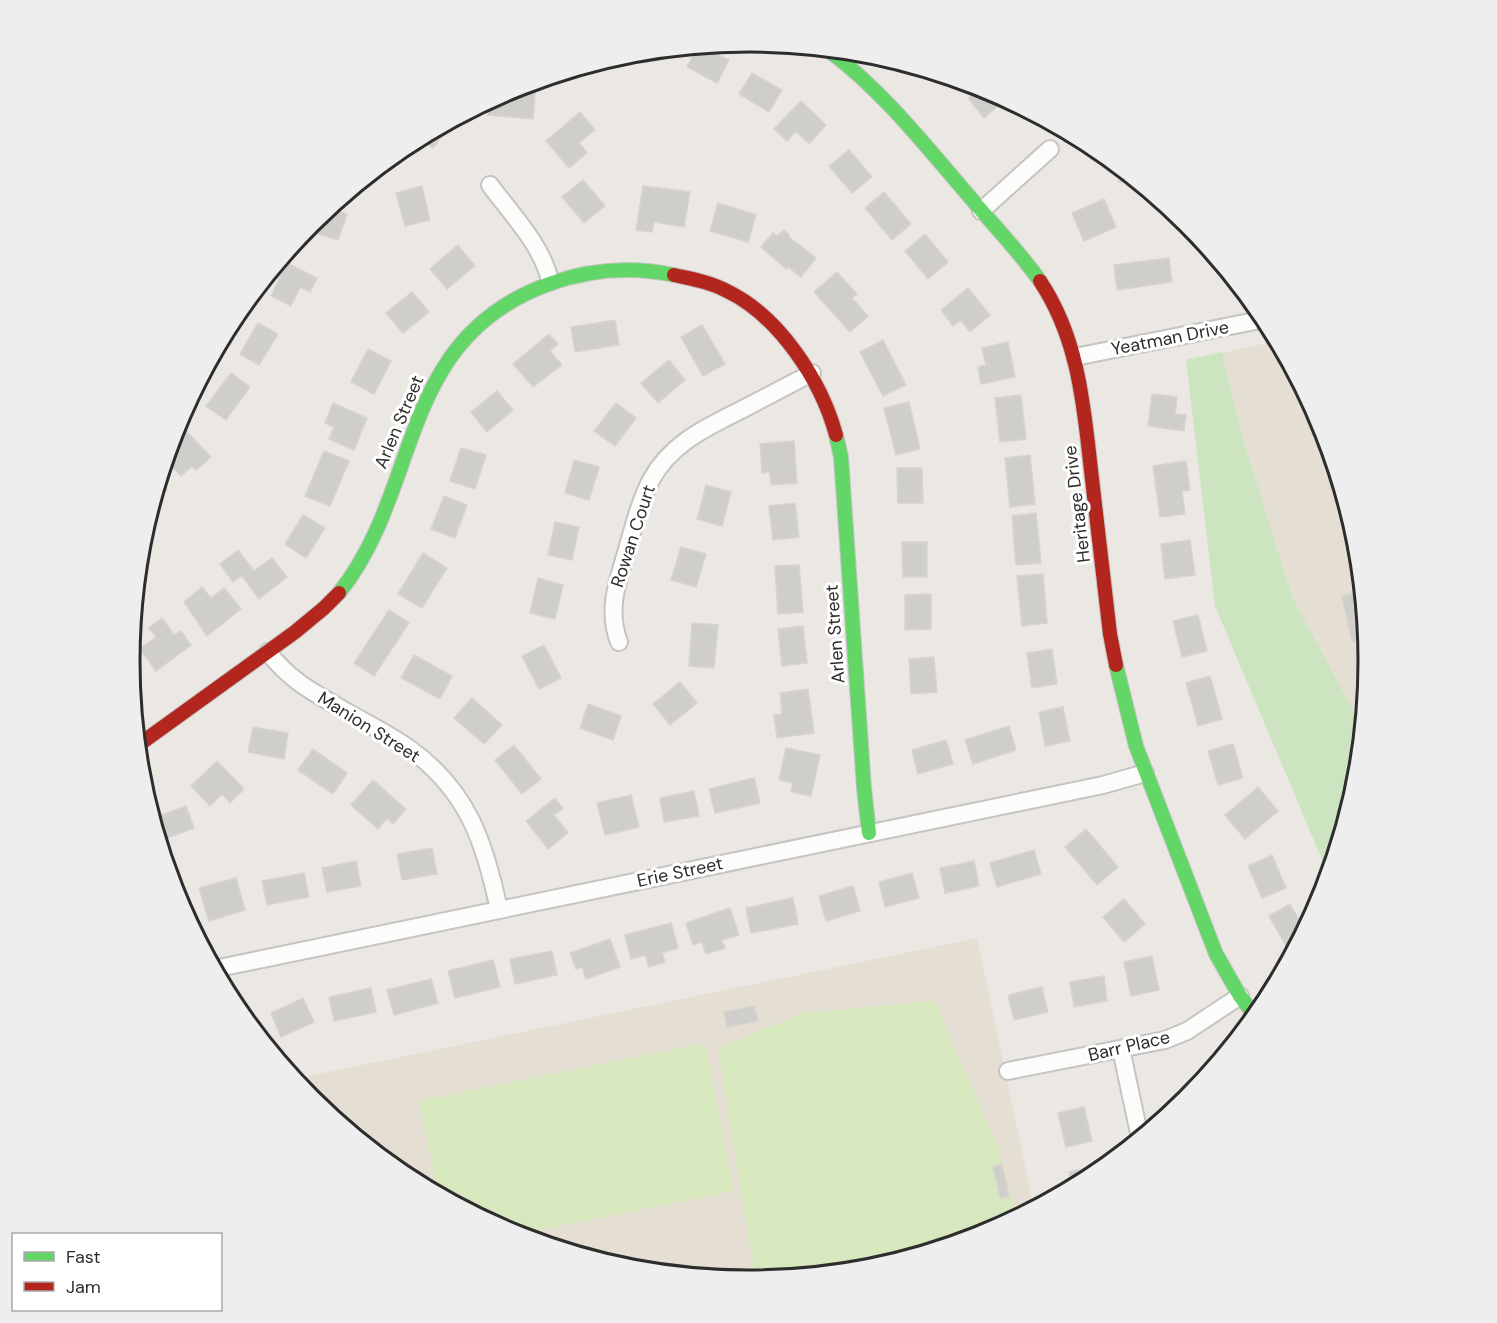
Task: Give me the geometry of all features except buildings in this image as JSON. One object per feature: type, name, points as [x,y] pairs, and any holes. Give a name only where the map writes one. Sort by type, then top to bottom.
[{"type":"street","name":"Heritage Drive","points":[[842,60],[871,85],[1031,269],[1049,296],[1064,326],[1075,357],[1081,388],[1110,634],[1122,694],[1145,773],[1200,915],[1216,954],[1249,1008]]},
{"type":"street","points":[[981,211],[1050,149]]},
{"type":"street","points":[[490,185],[543,258],[550,282]]},
{"type":"street","name":"Arlen Street","points":[[145,740],[268,652],[333,600],[352,576],[373,536],[428,393],[450,357],[490,316],[530,290],[574,274],[628,269],[659,271],[713,285],[745,300],[795,349],[812,373],[825,399],[842,457],[869,833]]},
{"type":"street","name":"Yeatman Drive","points":[[1075,357],[1254,321]]},
{"type":"street","name":"Rowan Court","points":[[619,642],[613,616],[614,595],[640,504],[651,479],[664,461],[698,431],[812,373]]},
{"type":"street","name":"Manion Street","points":[[268,652],[282,670],[300,684],[410,749],[433,768],[453,790],[469,814],[482,842],[499,910]]},
{"type":"street","name":"Erie Street","points":[[222,967],[1103,785],[1145,773]]},
{"type":"street","name":"Barr Place","points":[[1008,1071],[1165,1040],[1187,1031],[1240,996]]},
{"type":"street","points":[[1121,1049],[1138,1129]]},
{"type":"shaded area","points":[[1267,343],[1295,392],[1325,466],[1337,504],[1352,582],[1358,662],[1355,713],[1292,596],[1241,432],[1222,353]]},
{"type":"shaded area","points":[[977,938],[1032,1200],[982,1224],[944,1238],[906,1250],[828,1265],[788,1269],[709,1269],[630,1259],[591,1250],[515,1224],[444,1189],[378,1145],[347,1119],[304,1077]]},
{"type":"green space","points":[[1222,352],[1241,432],[1292,596],[1355,713],[1346,780],[1337,819],[1323,862],[1215,606],[1186,360]]},
{"type":"green space","points":[[934,1001],[997,1145],[1014,1206],[1011,1211],[944,1238],[867,1259],[788,1269],[755,1270],[718,1048],[804,1013]]},
{"type":"green space","points":[[705,1043],[734,1191],[534,1231],[479,1208],[436,1184],[419,1101]]},
{"type":"green space","points":[[740,1266],[741,1270],[726,1269]]},
{"type":"traffic: fast","points":[[840,60],[902,119],[1040,281]]},
{"type":"traffic: fast","points":[[339,593],[366,552],[386,508],[418,420],[437,378],[463,341],[499,309],[564,279],[611,270],[642,270],[674,275]]},
{"type":"traffic: fast","points":[[836,435],[841,457],[869,833]]},
{"type":"traffic: fast","points":[[1116,665],[1136,746],[1216,954],[1249,1008]]},
{"type":"traffic: jam","points":[[674,275],[721,288],[746,302],[764,316],[780,333],[809,372],[820,393],[836,435]]},
{"type":"traffic: jam","points":[[1040,281],[1064,328],[1083,402],[1110,634],[1116,665]]},
{"type":"traffic: jam","points":[[145,740],[295,632],[339,593]]}]
